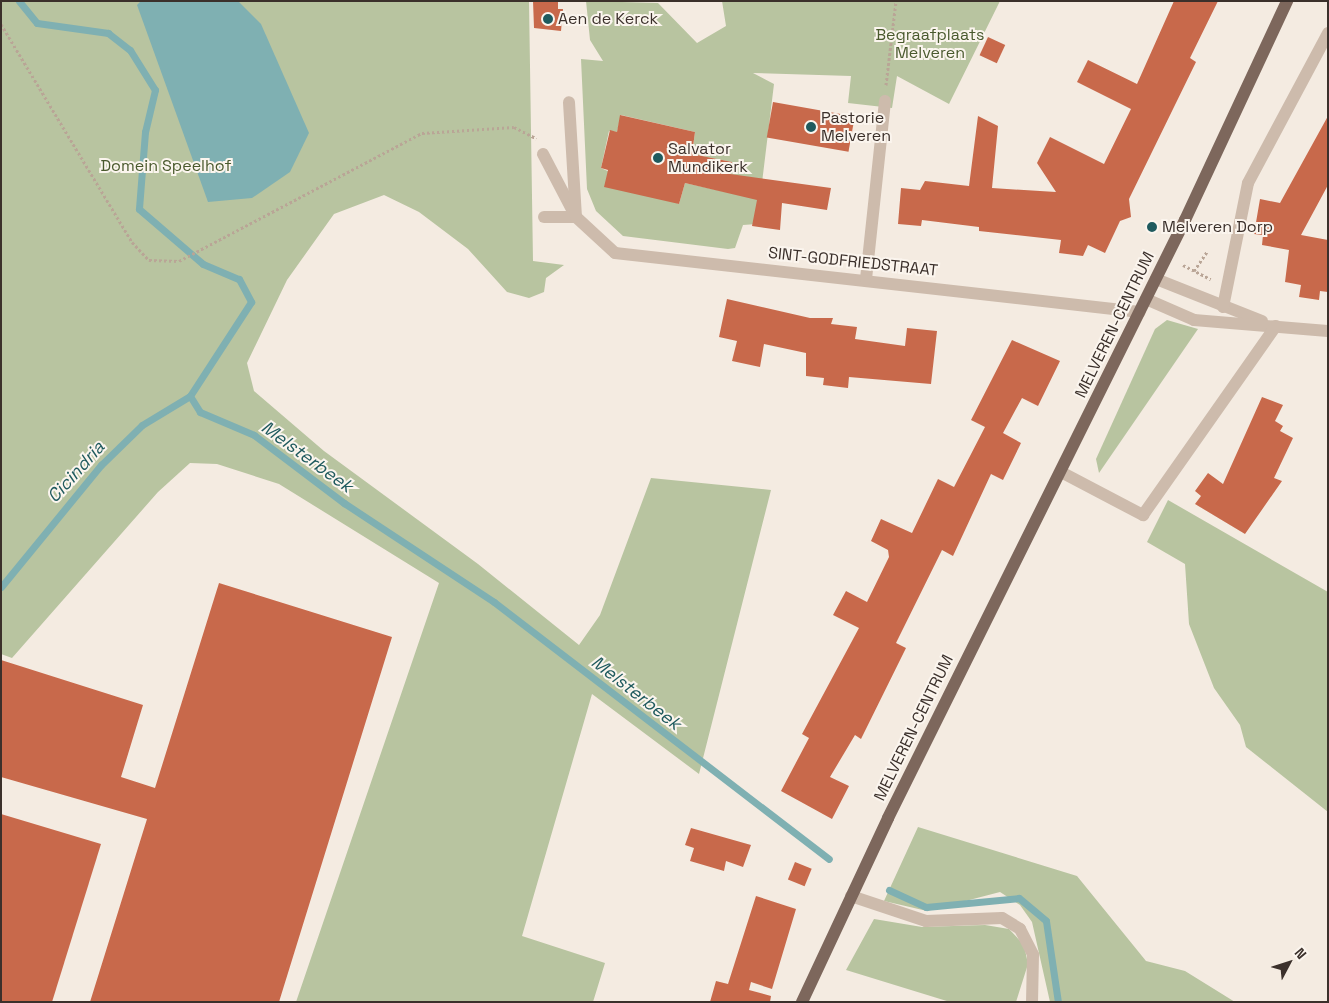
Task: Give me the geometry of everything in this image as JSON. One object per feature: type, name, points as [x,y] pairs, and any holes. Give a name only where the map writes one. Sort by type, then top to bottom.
[{"type":"main road","name":"MELVEREN-CENTRUM","points":[[802,1002],[851,896],[1146,300],[1287,1]]},
{"type":"street","points":[[1224,306],[1248,183],[1328,33]]},
{"type":"street","points":[[866,279],[885,101]]},
{"type":"street","points":[[544,217],[576,217],[569,102]]},
{"type":"street","name":"SINT-GODFRIEDSTRAAT","points":[[543,154],[576,217],[615,253],[866,279],[1140,312]]},
{"type":"street","points":[[1156,279],[1276,326]]},
{"type":"street","points":[[1146,300],[1194,320],[1328,331]]},
{"type":"street","points":[[1061,472],[1143,515],[1276,326]]},
{"type":"street","points":[[851,896],[926,921],[1002,918],[1020,929],[1032,955],[1032,1002]]},
{"type":"path","points":[[885,101],[896,1]]},
{"type":"path","points":[[1,24],[140,254],[150,260],[179,261],[422,134],[519,128],[535,137],[543,154]]},
{"type":"path","points":[[1194,271],[1207,252]]},
{"type":"path","points":[[1167,256],[1229,287]]},
{"type":"green space","name":"Domein Speelhof","points":[[1,1],[529,1],[533,261],[564,265],[546,278],[544,292],[529,298],[507,292],[468,249],[419,212],[384,195],[334,214],[287,280],[247,363],[254,391],[324,451],[478,564],[579,645],[600,615],[651,478],[771,490],[699,774],[592,694],[522,936],[605,963],[593,1002],[296,1002],[439,583],[279,484],[217,464],[190,463],[158,492],[12,658],[1,654]]},
{"type":"green space","name":"Begraafplaats Melveren","points":[[586,1],[658,3],[697,43],[726,26],[722,1],[1000,1],[949,104],[897,76],[892,108],[848,103],[851,76],[753,73],[774,84],[757,224],[743,225],[735,248],[728,249],[623,236],[596,211],[587,189],[581,59],[603,61],[590,40]],"holes":[[[621,115],[695,132],[692,154],[732,162],[726,192],[685,183],[679,204],[601,168],[609,131],[617,132]]]},
{"type":"green space","points":[[1167,320],[1198,329],[1099,473],[1096,459],[1155,329]]},
{"type":"green space","points":[[1168,500],[1328,592],[1328,812],[1246,747],[1240,725],[1214,688],[1189,624],[1185,564],[1147,542]]},
{"type":"green space","points":[[918,827],[1077,876],[1146,961],[1185,971],[1235,1002],[1050,1002],[1032,922],[1020,905],[1000,892],[927,911],[884,901]]},
{"type":"green space","points":[[874,919],[922,927],[985,925],[1009,929],[1024,945],[1028,964],[1016,1002],[950,1002],[846,970]]},
{"type":"water","points":[[141,1],[238,1],[261,24],[309,133],[290,172],[252,198],[208,202],[137,5]]},
{"type":"building","name":"Aen de Kerck","points":[[533,1],[558,1],[558,9],[563,9],[561,31],[534,28]]},
{"type":"building","points":[[1174,1],[1218,1],[1190,58],[1196,62],[1129,199],[1131,217],[1120,221],[1105,253],[1088,245],[1083,256],[1059,253],[1061,240],[979,231],[979,227],[922,220],[921,226],[898,224],[901,188],[920,190],[925,181],[969,186],[978,116],[998,126],[992,188],[1056,192],[1037,163],[1050,137],[1104,164],[1131,109],[1077,82],[1088,60],[1137,84]]},
{"type":"building","points":[[988,37],[1005,45],[997,63],[980,55]]},
{"type":"building","name":"Pastorie Melveren","points":[[773,102],[855,116],[848,152],[767,137]]},
{"type":"building","name":"Salvator Mundikerk","points":[[620,115],[695,132],[692,154],[732,162],[730,174],[831,188],[827,210],[782,203],[780,230],[752,226],[757,200],[685,183],[679,204],[604,187],[608,170],[601,168],[610,130],[617,132]]},
{"type":"building","points":[[1328,116],[1328,185],[1301,235],[1328,240],[1328,292],[1320,291],[1319,300],[1299,297],[1301,285],[1285,282],[1289,250],[1262,245],[1263,235],[1254,234],[1260,199],[1280,203]]},
{"type":"building","points":[[727,299],[810,318],[833,318],[831,324],[857,327],[855,339],[905,346],[907,328],[937,331],[931,384],[849,377],[848,388],[823,385],[824,378],[806,376],[806,353],[764,344],[760,367],[732,361],[737,341],[719,337]]},
{"type":"building","points":[[1012,340],[1060,361],[1038,406],[1022,398],[1003,433],[1021,443],[1003,480],[991,474],[953,556],[942,550],[896,643],[906,648],[861,739],[855,735],[830,777],[849,786],[832,819],[781,791],[809,738],[802,734],[859,628],[833,615],[846,591],[867,602],[889,557],[888,550],[871,541],[881,519],[912,533],[938,479],[954,487],[985,427],[971,420]]},
{"type":"building","points":[[1262,397],[1283,405],[1275,421],[1283,426],[1280,431],[1293,438],[1274,478],[1282,481],[1245,534],[1195,504],[1201,496],[1195,491],[1208,473],[1223,484]]},
{"type":"building","points":[[219,583],[392,637],[279,1002],[90,1002],[147,819],[1,777],[1,660],[143,705],[121,777],[155,788]]},
{"type":"building","points":[[1,814],[101,844],[52,1002],[1,1002]]},
{"type":"building","points":[[691,828],[751,845],[743,867],[726,861],[724,871],[690,861],[694,848],[685,845]]},
{"type":"building","points":[[795,862],[812,869],[805,886],[788,880]]},
{"type":"building","points":[[756,896],[796,909],[772,989],[751,982],[749,990],[771,996],[770,1002],[710,1002],[716,981],[728,984]]},
{"type":"waterway","name":"Melsterbeek","points":[[19,1],[37,23],[108,33],[130,50],[155,90],[145,132],[139,209],[203,264],[239,279],[251,302],[190,396],[200,412],[254,435],[344,503],[494,602],[829,859]]},
{"type":"waterway","name":"Cicindria","points":[[1,587],[101,465],[142,425],[190,396]]},
{"type":"waterway","name":"Melsterbeek","points":[[889,890],[926,907],[1019,898],[1046,921],[1058,1002]]},
{"type":"place","name":"Aen de Kerck","points":[[548,19]]},
{"type":"place","name":"Pastorie Melveren","points":[[811,127]]},
{"type":"place","name":"Salvator Mundikerk","points":[[658,158]]},
{"type":"place","name":"Melveren Dorp","points":[[1152,227]]}]
